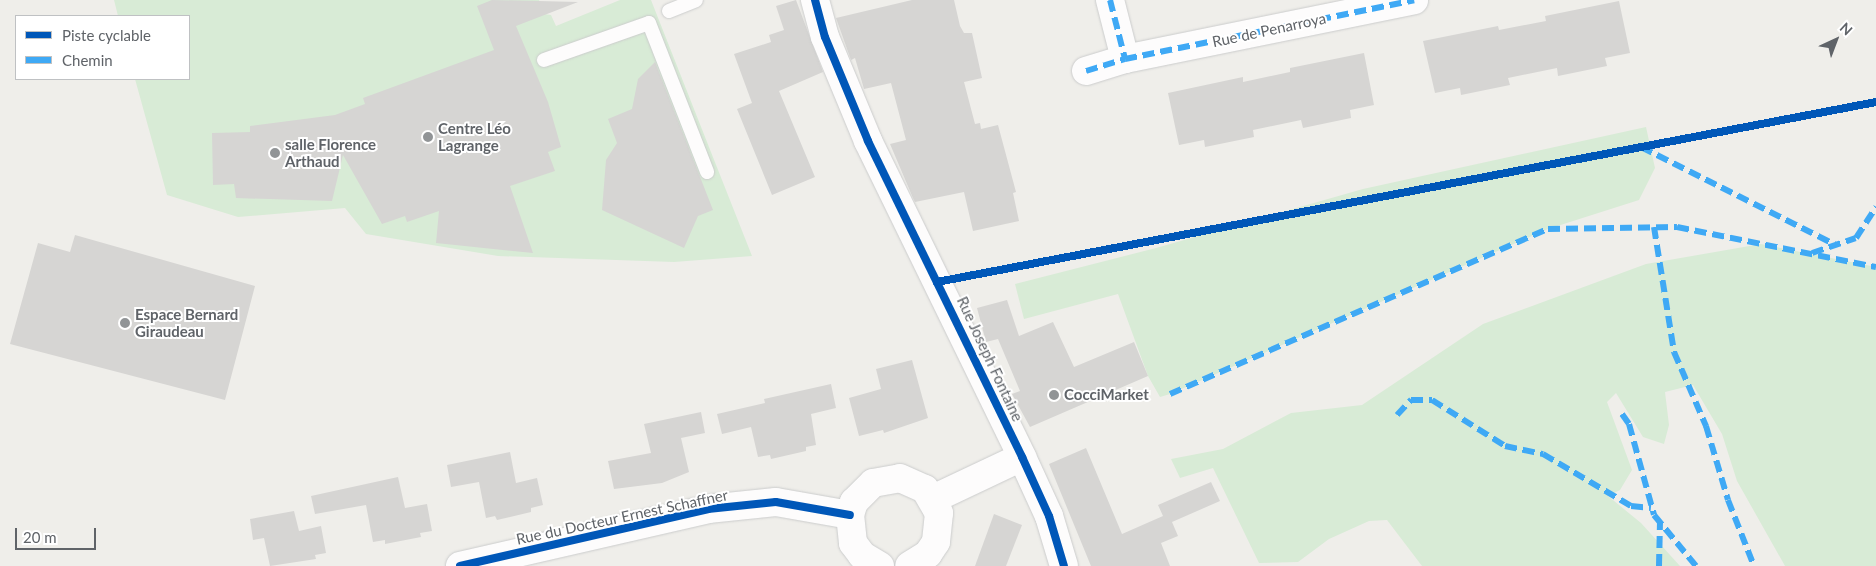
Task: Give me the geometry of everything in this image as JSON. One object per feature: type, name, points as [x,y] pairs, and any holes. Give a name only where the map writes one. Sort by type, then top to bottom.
[{"type":"street","name":"Rue Joseph Fontaine","points":[[815,0],[825,38],[868,141],[1022,457],[1049,516],[1064,566]]},
{"type":"street","points":[[1110,0],[1124,60]]},
{"type":"street","name":"Rue de Penarroya","points":[[1086,70],[1124,60],[1414,0]]},
{"type":"street","points":[[933,499],[1022,457]]},
{"type":"street","points":[[875,565],[854,543],[850,515],[862,491],[886,478],[913,482],[933,499],[940,528],[936,542],[914,565]]},
{"type":"street","name":"Rue du Docteur Ernest Schaffner","points":[[460,566],[708,509],[776,502],[850,515]]},
{"type":"lane","points":[[669,10],[696,0]]},
{"type":"lane","points":[[544,60],[649,23],[707,172]]},
{"type":"green space","name":"Centre Léo Lagrange","points":[[114,0],[539,0],[544,14],[551,15],[556,26],[620,0],[651,0],[752,256],[674,262],[498,256],[366,234],[345,208],[238,217],[167,195],[135,80],[190,80],[190,15],[118,15]]},
{"type":"green space","points":[[1646,127],[1655,168],[1639,200],[1548,229],[1170,394],[1160,397],[1148,376],[1118,294],[1024,319],[1015,284],[1156,248],[1363,189]]},
{"type":"green space","points":[[1761,244],[1876,267],[1876,566],[1785,566],[1737,481],[1722,434],[1693,385],[1665,392],[1669,425],[1664,444],[1643,437],[1616,393],[1607,402],[1632,470],[1620,490],[1608,496],[1641,523],[1680,566],[1422,566],[1387,520],[1369,521],[1329,539],[1298,562],[1259,563],[1213,468],[1180,478],[1171,459],[1223,449],[1291,413],[1362,405],[1483,324],[1646,264]]},
{"type":"building","points":[[492,0],[578,2],[516,26],[548,102],[561,147],[548,152],[555,171],[510,186],[533,253],[436,243],[439,211],[407,222],[405,216],[382,224],[343,155],[332,201],[236,198],[234,184],[213,185],[212,133],[250,132],[250,126],[335,115],[365,104],[363,98],[494,50],[477,6]]},
{"type":"building","points":[[796,0],[823,72],[779,91],[815,177],[772,195],[737,109],[752,103],[734,54],[771,42],[769,35],[784,30],[776,6]]},
{"type":"building","points":[[912,0],[954,0],[960,26],[964,33],[972,33],[982,78],[964,82],[975,124],[980,123],[981,129],[998,125],[1016,192],[1013,193],[1019,221],[973,231],[964,192],[915,202],[913,198],[890,144],[906,140],[891,83],[864,89],[855,58],[851,60],[836,18]]},
{"type":"building","points":[[1619,1],[1630,53],[1605,58],[1607,66],[1558,76],[1557,68],[1508,78],[1510,85],[1461,95],[1460,88],[1435,93],[1423,41],[1498,26],[1499,30],[1546,21],[1545,16]]},
{"type":"building","points":[[1364,53],[1374,105],[1350,110],[1351,118],[1303,128],[1301,120],[1253,130],[1254,137],[1205,147],[1204,140],[1179,145],[1168,93],[1243,77],[1243,82],[1290,72],[1290,68]]},
{"type":"building","points":[[655,62],[713,210],[698,216],[684,248],[602,210],[606,160],[617,143],[608,119],[632,109],[638,79]]},
{"type":"building","name":"Espace Bernard Giraudeau","points":[[75,235],[255,286],[225,400],[10,344],[38,243],[70,252]]},
{"type":"building","points":[[1007,300],[1019,336],[1053,322],[1074,367],[1134,342],[1148,376],[1030,427],[1012,394],[1020,391],[998,339],[986,342],[977,308]]},
{"type":"building","points":[[912,360],[928,418],[884,433],[883,430],[859,436],[849,398],[881,389],[876,369]]},
{"type":"building","points":[[831,384],[836,408],[811,414],[816,445],[806,447],[806,451],[771,459],[770,455],[758,457],[751,427],[722,434],[717,414],[765,403],[764,399]]},
{"type":"building","points":[[701,412],[705,433],[681,438],[689,472],[662,483],[614,489],[608,461],[651,453],[644,424]]},
{"type":"building","points":[[1086,448],[1122,534],[1163,516],[1158,505],[1211,482],[1220,501],[1172,522],[1178,536],[1161,543],[1170,566],[1091,566],[1049,464]]},
{"type":"building","points":[[510,452],[516,483],[537,478],[543,505],[531,508],[531,512],[497,520],[495,516],[486,518],[479,482],[451,487],[447,465]]},
{"type":"building","points":[[398,477],[405,508],[427,504],[432,531],[420,533],[421,537],[385,544],[385,540],[373,542],[366,505],[315,514],[311,496]]},
{"type":"building","points":[[294,511],[299,531],[321,526],[326,553],[315,555],[316,559],[270,566],[264,538],[253,540],[250,519]]},
{"type":"building","points":[[994,514],[1022,525],[1006,566],[975,566]]},
{"type":"marked path","points":[[1110,0],[1125,59],[1414,0]]},
{"type":"marked path","points":[[1086,71],[1125,59]]},
{"type":"marked path","points":[[1641,147],[1836,245]]},
{"type":"marked path","points":[[1812,253],[1856,238],[1876,207]]},
{"type":"marked path","points":[[1654,227],[1674,352],[1706,426],[1728,500],[1754,566]]},
{"type":"marked path","points":[[1170,394],[1548,229],[1677,227],[1876,267]]},
{"type":"marked path","points":[[1397,415],[1411,400],[1432,400],[1505,446],[1543,454],[1631,506],[1651,508]]},
{"type":"marked path","points":[[1622,414],[1629,424],[1654,515],[1696,566]]},
{"type":"marked path","points":[[1659,566],[1660,523]]},
{"type":"cycle path","points":[[815,0],[825,37],[868,141],[1022,457],[1049,516],[1064,566]]},
{"type":"cycle path","points":[[937,282],[1876,102]]},
{"type":"cycle path","points":[[460,566],[708,509],[776,502],[850,515]]},
{"type":"place","name":"Centre Léo Lagrange","points":[[428,137]]},
{"type":"place","name":"salle Florence Arthaud","points":[[275,153]]},
{"type":"place","name":"Espace Bernard Giraudeau","points":[[125,323]]},
{"type":"place","name":"CocciMarket","points":[[1054,395]]}]
